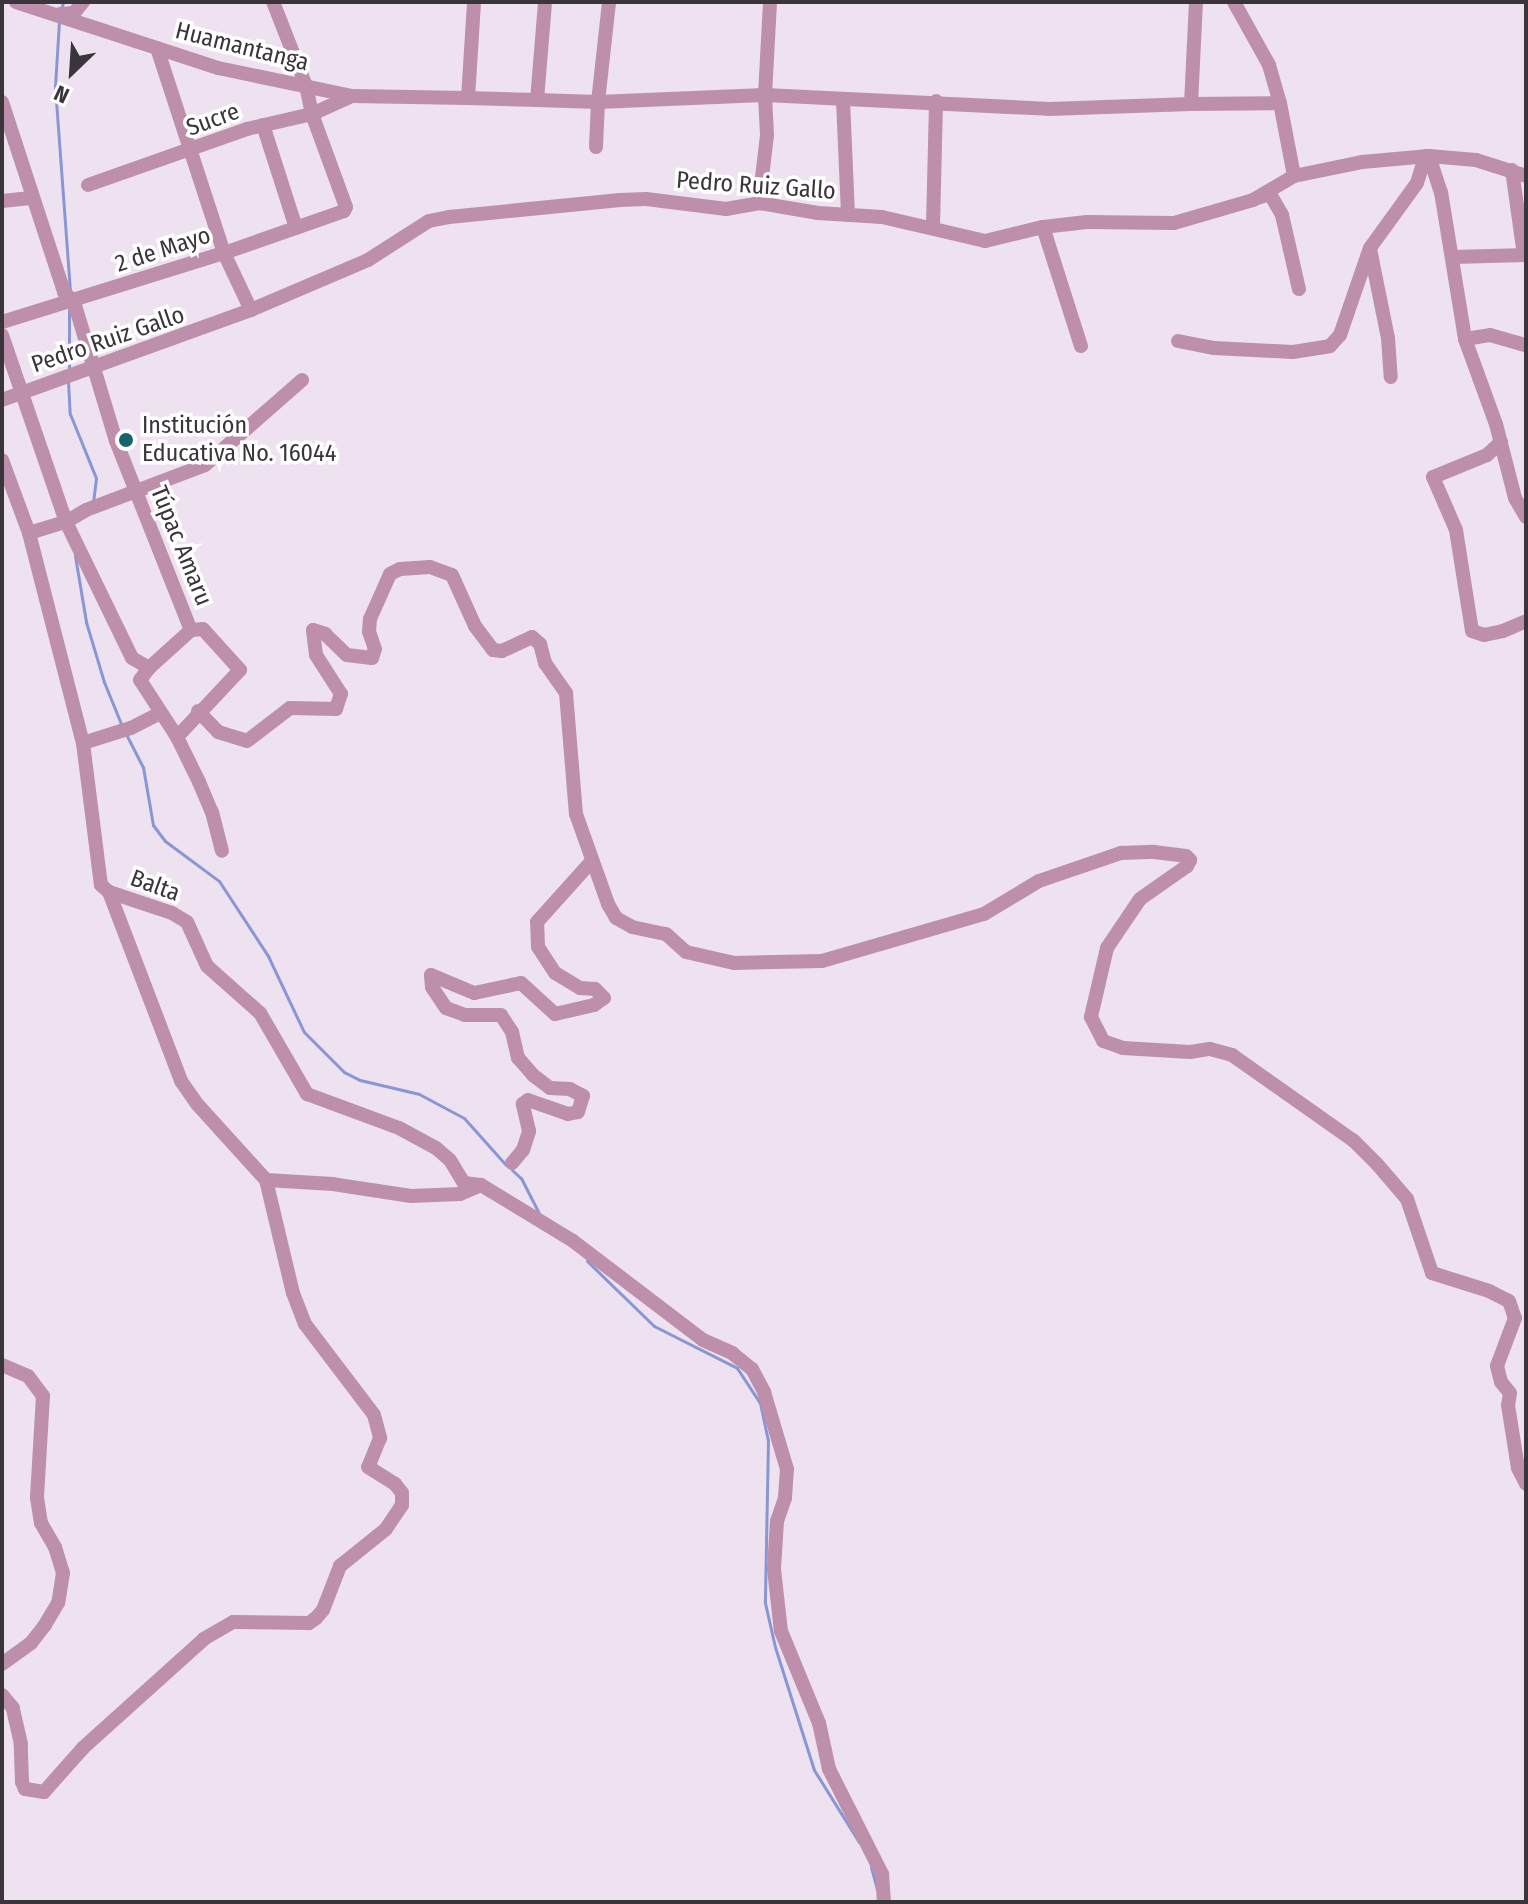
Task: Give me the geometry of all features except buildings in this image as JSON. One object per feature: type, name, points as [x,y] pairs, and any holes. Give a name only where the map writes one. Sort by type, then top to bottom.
[{"type":"street","name":"Huamantanga","points":[[16,2],[218,68],[352,96],[598,102],[765,95],[936,101],[1049,109],[1280,103]]},
{"type":"street","points":[[60,14],[74,13],[83,2]]},
{"type":"street","points":[[273,2],[306,86],[312,114]]},
{"type":"street","points":[[468,98],[474,2]]},
{"type":"street","points":[[537,100],[545,2]]},
{"type":"street","points":[[596,147],[609,2]]},
{"type":"street","points":[[759,203],[767,135],[765,95],[770,2]]},
{"type":"street","points":[[1191,104],[1196,2]]},
{"type":"street","points":[[1234,2],[1269,65],[1294,176]]},
{"type":"street","points":[[157,48],[193,150],[224,253],[251,310]]},
{"type":"street","name":"Sucre","points":[[88,185],[263,125],[312,114],[352,96]]},
{"type":"street","points":[[843,100],[848,215]]},
{"type":"street","points":[[933,226],[936,101]]},
{"type":"street","name":"Túpac Amaru","points":[[2,102],[7,133],[72,300],[135,493],[191,630]]},
{"type":"street","name":"2 de Mayo","points":[[2,322],[336,216],[346,207],[312,114]]},
{"type":"street","points":[[263,125],[296,228]]},
{"type":"street","points":[[1178,341],[1214,348],[1293,352],[1330,346],[1340,335],[1370,248],[1417,183],[1427,156]]},
{"type":"street","points":[[1427,156],[1441,192],[1465,339],[1501,442],[1515,498],[1526,517]]},
{"type":"street","name":"Pedro Ruiz Gallo","points":[[2,400],[251,310],[368,260],[429,221],[449,217],[620,200],[676,202],[726,209],[759,203],[882,217],[933,226],[985,241],[1043,227],[1087,222],[1174,223],[1253,200],[1294,176],[1362,162],[1427,156],[1476,160],[1526,176]]},
{"type":"street","points":[[1453,257],[1525,255],[1512,170]]},
{"type":"street","points":[[1253,200],[1270,194],[1282,215],[1299,289]]},
{"type":"street","points":[[2,201],[33,198]]},
{"type":"street","points":[[1043,227],[1081,346]]},
{"type":"street","points":[[1370,248],[1388,338],[1391,377]]},
{"type":"street","points":[[2,335],[66,522],[132,658],[149,668]]},
{"type":"street","points":[[1465,339],[1490,335],[1526,345]]},
{"type":"street","points":[[29,533],[66,522],[86,510],[205,465],[302,380]]},
{"type":"street","points":[[1501,442],[1487,455],[1433,477],[1456,530],[1472,631],[1484,635],[1526,621]]},
{"type":"street","name":"Balta","points":[[2,460],[29,533],[83,743],[101,885],[109,892],[172,913],[187,922],[207,966],[260,1013],[307,1094],[357,1111],[436,1148],[450,1160],[464,1183],[481,1185]]},
{"type":"street","points":[[198,711],[218,732],[247,741],[290,708],[336,709],[341,694],[316,655],[313,630],[325,634],[347,655],[372,658],[375,649],[369,632],[370,619],[390,574],[400,569],[430,567],[446,570],[455,580],[475,626],[493,650],[502,651],[527,638],[536,639],[545,663],[566,693],[576,814],[591,862],[616,918],[632,927],[666,934],[686,952],[734,963],[768,965],[822,961],[984,914],[1039,881],[1121,853],[1154,852],[1186,856],[1190,860],[1187,866],[1140,899],[1107,948],[1091,1017],[1103,1041],[1123,1048],[1190,1052],[1210,1049],[1232,1055],[1354,1141],[1377,1164],[1407,1199],[1432,1273],[1489,1291],[1509,1301],[1515,1318],[1497,1366],[1501,1382],[1510,1393],[1508,1405],[1518,1468],[1526,1484]]},
{"type":"street","points":[[177,737],[198,711],[240,670],[203,629],[191,630],[140,680],[177,737],[199,782],[212,812],[222,851]]},
{"type":"street","points":[[83,743],[131,728],[160,713]]},
{"type":"street","points":[[512,1163],[523,1150],[529,1131],[523,1104],[528,1100],[568,1114],[578,1112],[583,1096],[570,1089],[550,1088],[533,1075],[518,1058],[512,1032],[501,1015],[465,1015],[446,1008],[432,987],[431,975],[474,993],[521,983],[555,1014],[594,1005],[604,998],[595,989],[580,988],[555,973],[538,947],[537,922],[591,862]]},
{"type":"street","points":[[2,1695],[13,1708],[21,1744],[25,1789],[44,1792],[83,1748],[204,1639],[233,1622],[309,1623],[316,1618],[323,1610],[340,1566],[397,1515],[402,1493],[368,1467],[380,1438],[374,1415],[305,1324],[293,1293],[266,1180],[198,1105],[181,1081],[109,892]]},
{"type":"street","points":[[266,1180],[333,1184],[411,1196],[460,1194],[481,1185],[532,1213],[703,1340],[732,1353],[752,1369],[764,1392],[787,1469],[785,1498],[777,1521],[774,1569],[781,1631],[819,1723],[829,1769],[882,1874],[884,1902]]},
{"type":"street","points":[[2,1365],[28,1376],[43,1396],[37,1498],[41,1523],[55,1547],[63,1573],[58,1603],[45,1625],[31,1643],[2,1664]]},
{"type":"waterway","points":[[61,10],[63,2]]},
{"type":"waterway","points":[[59,21],[55,87],[70,289]]},
{"type":"waterway","points":[[69,309],[69,369]]},
{"type":"waterway","points":[[68,381],[70,414],[96,478],[93,503]]},
{"type":"waterway","points":[[75,556],[86,622],[104,682],[122,726]]},
{"type":"waterway","points":[[127,736],[143,767],[153,825],[165,841],[219,881],[268,956],[304,1032],[344,1072],[360,1080],[419,1094],[464,1118],[506,1165]]},
{"type":"waterway","points":[[512,1170],[521,1178],[539,1213]]},
{"type":"waterway","points":[[587,1261],[654,1326],[737,1368],[760,1403],[768,1440],[765,1603],[775,1647],[814,1770],[859,1842]]},
{"type":"waterway","points":[[871,1867],[877,1890]]},
{"type":"place","name":"Institución Educativa No. 16044","points":[[126,440]]}]
